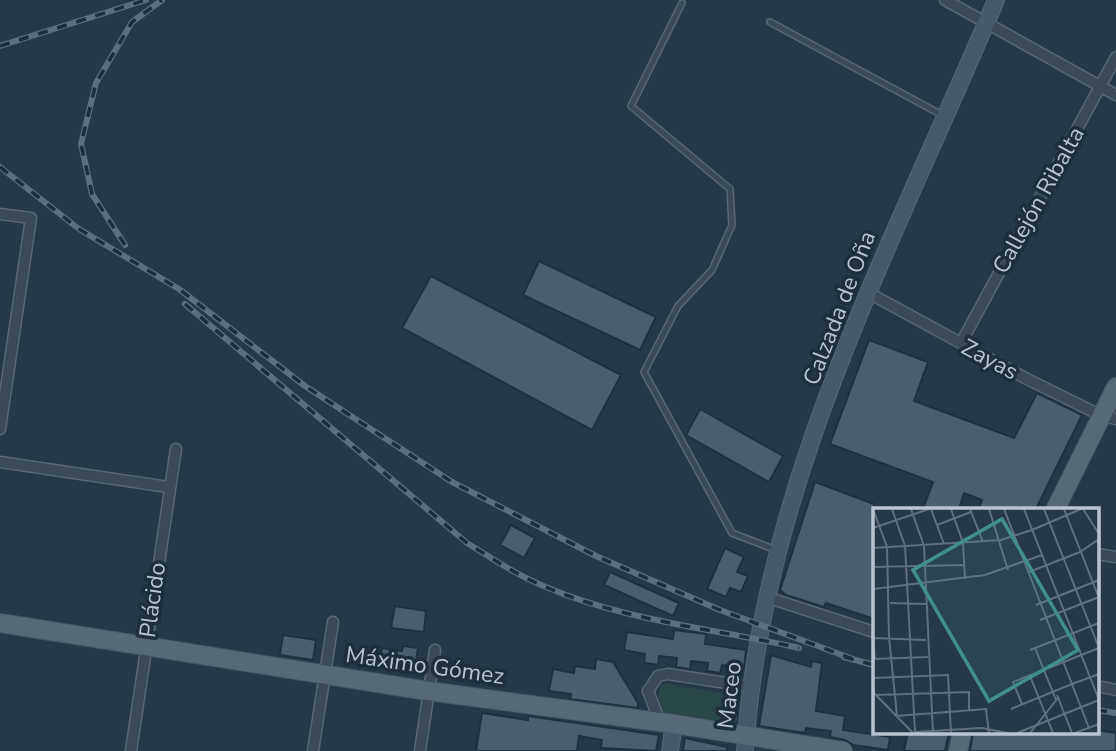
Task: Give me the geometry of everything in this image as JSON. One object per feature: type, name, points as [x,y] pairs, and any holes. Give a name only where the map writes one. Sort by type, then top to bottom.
[{"type":"main road","points":[[1056,508],[1109,418],[1116,387]]},
{"type":"main road","name":"Máximo Gómez","points":[[0,623],[428,691],[667,723],[745,744],[843,751]]},
{"type":"street","points":[[945,0],[1116,95]]},
{"type":"street","name":"Calzada de Oña","points":[[758,644],[766,597],[779,551],[815,435],[867,292],[996,0]]},
{"type":"street","name":"Callejón Ribalta","points":[[961,343],[1116,57]]},
{"type":"street","points":[[0,214],[32,218],[6,353],[0,429]]},
{"type":"street","name":"Zayas","points":[[867,292],[1109,418]]},
{"type":"street","name":"Plácido","points":[[131,751],[168,487],[176,449]]},
{"type":"street","points":[[0,462],[168,487]]},
{"type":"street","points":[[1098,554],[1116,557]]},
{"type":"street","points":[[766,597],[873,632]]},
{"type":"street","points":[[313,751],[333,622]]},
{"type":"street","name":"Maceo","points":[[745,744],[758,644]]},
{"type":"street","points":[[420,751],[435,650]]},
{"type":"street","points":[[641,720],[647,714],[651,682],[658,676],[668,674],[752,687]]},
{"type":"street","points":[[1098,686],[1116,690]]},
{"type":"street","points":[[650,701],[667,723],[671,748]]},
{"type":"lane","points":[[682,3],[631,106],[730,188],[732,225],[712,270],[678,306],[644,372],[732,533],[779,551]]},
{"type":"lane","points":[[769,23],[944,117]]},
{"type":"green space","points":[[661,683],[741,696],[736,725],[662,713],[657,703]]},
{"type":"building","points":[[539,261],[656,317],[640,350],[523,295]]},
{"type":"building","points":[[431,276],[621,375],[592,430],[402,328]]},
{"type":"building","points":[[869,340],[928,362],[914,401],[1014,438],[1037,393],[1082,415],[1036,508],[978,508],[982,500],[964,493],[959,508],[923,508],[933,482],[830,444]]},
{"type":"building","points":[[700,409],[783,456],[769,482],[686,435]]},
{"type":"building","points":[[815,482],[874,504],[873,619],[826,603],[824,607],[786,595],[780,590]]},
{"type":"building","points":[[511,525],[535,538],[524,558],[500,545]]},
{"type":"building","points":[[725,548],[744,557],[737,572],[748,576],[741,592],[730,588],[726,597],[707,589]]},
{"type":"building","points":[[610,572],[679,603],[673,616],[604,585]]},
{"type":"building","points":[[395,606],[426,611],[424,632],[391,628]]},
{"type":"building","points":[[674,630],[706,634],[705,644],[746,650],[744,668],[722,665],[720,673],[707,671],[708,663],[691,661],[690,669],[676,667],[677,658],[659,656],[658,665],[644,663],[645,654],[624,650],[627,632],[673,639]]},
{"type":"building","points":[[283,635],[316,640],[313,660],[280,655]]},
{"type":"building","points":[[403,646],[418,648],[415,668],[379,665],[382,648],[402,651]]},
{"type":"building","points":[[771,655],[811,667],[812,661],[822,663],[816,711],[845,716],[843,730],[890,737],[888,750],[853,745],[830,737],[831,731],[806,728],[805,733],[759,726]]},
{"type":"building","points":[[596,659],[613,662],[638,703],[638,708],[570,699],[571,694],[549,691],[553,669],[574,673],[575,666],[595,669]]},
{"type":"building","points":[[482,713],[528,720],[528,716],[659,735],[656,751],[601,748],[602,740],[579,736],[577,751],[476,751]]},
{"type":"building","points":[[1098,730],[1116,733],[1116,751],[970,751],[973,734],[1098,734]]},
{"type":"building","points":[[908,734],[949,734],[945,751],[904,751]]},
{"type":"building","points":[[685,738],[727,747],[727,751],[683,751]]},
{"type":"railway","points":[[0,46],[146,0]]},
{"type":"railway","points":[[125,245],[92,194],[81,144],[96,83],[132,22],[162,0]]},
{"type":"railway","points":[[0,167],[79,229],[179,289],[305,386],[452,482],[596,556],[720,610],[853,659]]},
{"type":"railway","points":[[185,304],[467,543],[516,572],[576,599],[607,608],[799,648]]},
{"type":"railway","points":[[844,657],[873,665]]},
{"type":"railway","points":[[1098,710],[1116,713]]}]
